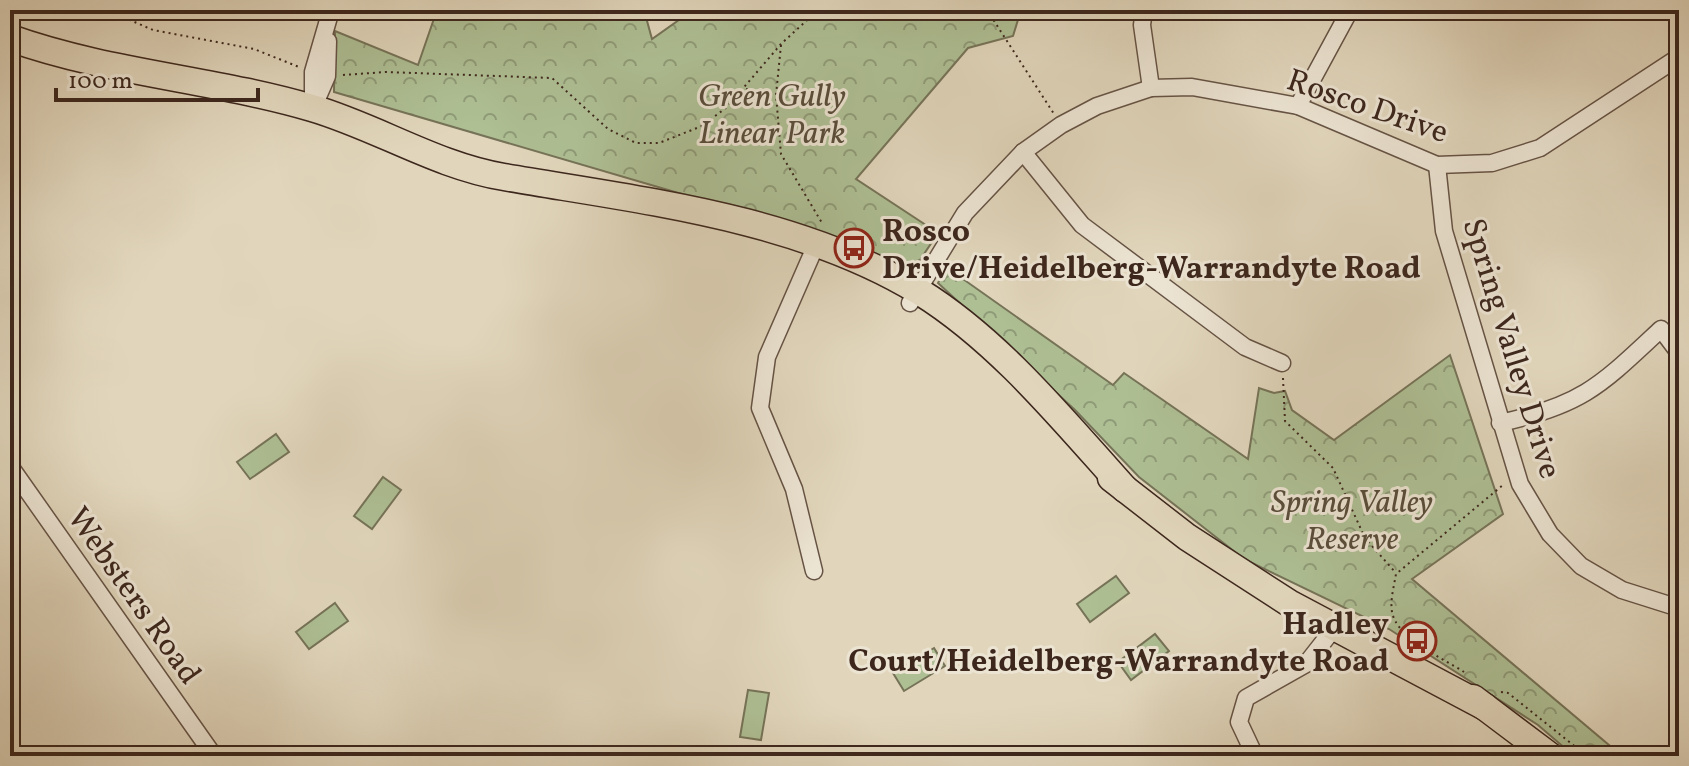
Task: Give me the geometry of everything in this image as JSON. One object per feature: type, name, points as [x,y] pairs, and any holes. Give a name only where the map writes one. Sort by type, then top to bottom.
[{"type":"main road","points":[[10,38],[40,49],[109,64],[317,89],[457,151],[547,182],[696,211],[817,244],[913,296],[947,309],[986,344],[1125,489],[1187,537],[1248,576],[1339,622],[1395,644],[1550,756]]},
{"type":"street","points":[[317,89],[331,10]]},
{"type":"street","points":[[1144,10],[1142,25],[1151,88]]},
{"type":"street","points":[[1298,106],[1350,10]]},
{"type":"street","name":"Rosco Drive","points":[[913,296],[965,213],[1023,152],[1061,125],[1097,106],[1151,88],[1192,87],[1298,106],[1437,165],[1492,163],[1540,148],[1605,109],[1679,57]]},
{"type":"street","points":[[1023,152],[1082,225],[1245,347],[1282,363]]},
{"type":"street","name":"Spring Valley Drive","points":[[1437,165],[1444,231],[1516,474],[1550,534],[1581,566],[1622,590],[1679,608]]},
{"type":"street","points":[[814,571],[794,489],[760,408],[767,357],[817,244]]},
{"type":"street","points":[[1500,423],[1548,413],[1575,401],[1606,380],[1661,329],[1679,353]]},
{"type":"street","name":"Websters Road","points":[[10,466],[214,756]]},
{"type":"street","points":[[1255,756],[1239,722],[1246,698],[1306,664],[1339,622]]},
{"type":"path","points":[[107,10],[153,30],[254,49],[317,89],[386,72],[552,78],[608,129],[647,144],[670,140],[702,126],[744,89],[781,44],[818,10]]},
{"type":"path","points":[[987,10],[1061,125]]},
{"type":"path","points":[[781,44],[776,95],[781,154],[817,244]]},
{"type":"path","points":[[744,89],[776,95]]},
{"type":"path","points":[[1282,363],[1285,421],[1333,468],[1365,538],[1396,574]]},
{"type":"path","points":[[1411,638],[1394,620],[1391,608],[1396,574],[1516,474]]},
{"type":"green space","name":"Green Gully Linear Park","points":[[437,10],[644,10],[652,39],[693,10],[1021,10],[1013,36],[968,48],[856,179],[938,233],[920,260],[904,266],[825,236],[334,92],[335,31],[418,65]]},
{"type":"green space","name":"Spring Valley Reserve","points":[[946,267],[1113,385],[1124,373],[1248,459],[1259,388],[1274,393],[1285,391],[1292,410],[1334,440],[1450,355],[1503,514],[1412,579],[1622,756],[1574,756],[1538,725],[1389,629],[1244,559],[1139,477],[1075,410],[938,283]]},
{"type":"green space","points":[[276,434],[289,452],[250,479],[237,462]]},
{"type":"green space","points":[[383,477],[401,490],[372,529],[354,516]]},
{"type":"green space","points":[[1116,576],[1129,593],[1090,622],[1077,604]]},
{"type":"green space","points":[[335,603],[348,621],[309,649],[296,632]]},
{"type":"green space","points":[[1155,634],[1169,651],[1131,680],[1118,662]]},
{"type":"green space","points":[[934,648],[945,666],[904,691],[893,673]]},
{"type":"green space","points":[[748,690],[769,693],[761,740],[740,737]]},
{"type":"place","name":"Rosco Drive/Heidelberg-Warrandyte Road","points":[[854,248]]},
{"type":"place","name":"Hadley Court/Heidelberg-Warrandyte Road","points":[[1417,641]]}]
